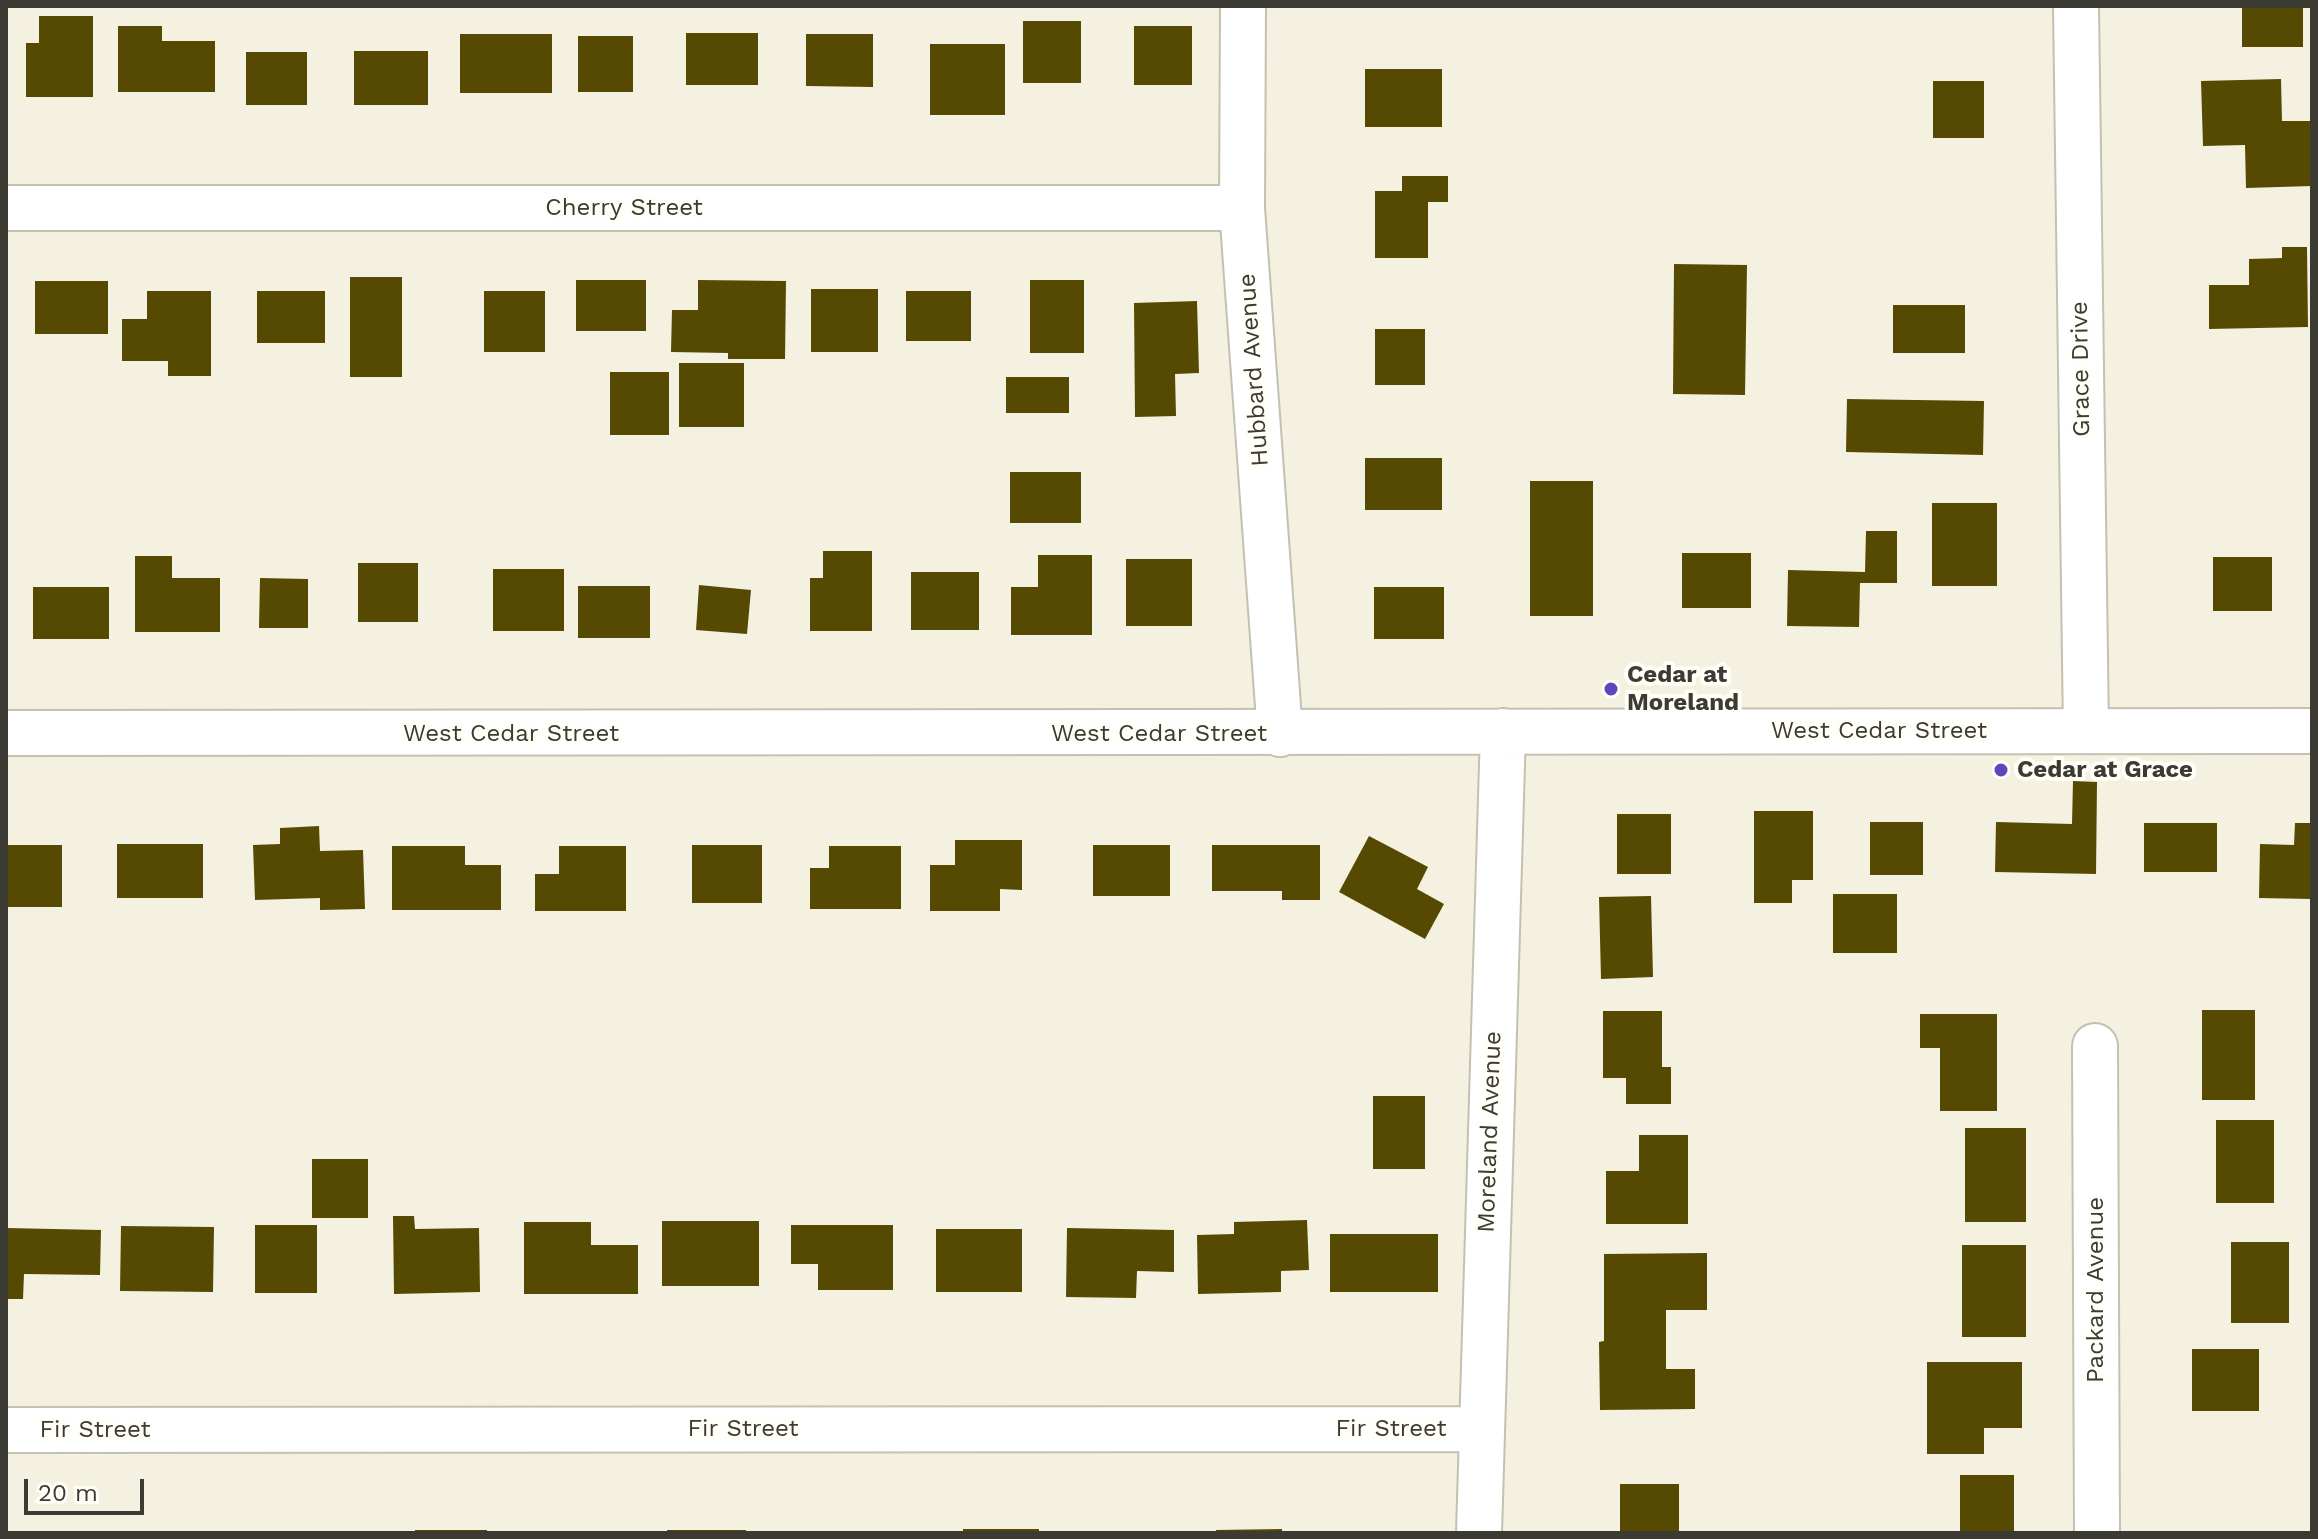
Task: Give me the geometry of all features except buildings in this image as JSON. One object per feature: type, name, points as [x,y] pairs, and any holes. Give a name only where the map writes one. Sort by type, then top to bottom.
[{"type":"street","name":"Hubbard Avenue","points":[[1243,6],[1242,208],[1280,734]]},
{"type":"street","name":"Grace Drive","points":[[2076,6],[2086,731]]},
{"type":"street","name":"Cherry Street","points":[[6,208],[1242,208]]},
{"type":"street","name":"Moreland Avenue","points":[[1479,1533],[1503,731]]},
{"type":"street","name":"West Cedar Street","points":[[6,733],[2312,731]]},
{"type":"street","name":"Packard Avenue","points":[[2095,1046],[2097,1533]]},
{"type":"street","name":"Fir Street","points":[[6,1430],[1480,1429]]},
{"type":"place","name":"Cedar at Moreland","points":[[1611,689]]},
{"type":"place","name":"Cedar at Grace","points":[[2001,770]]}]
